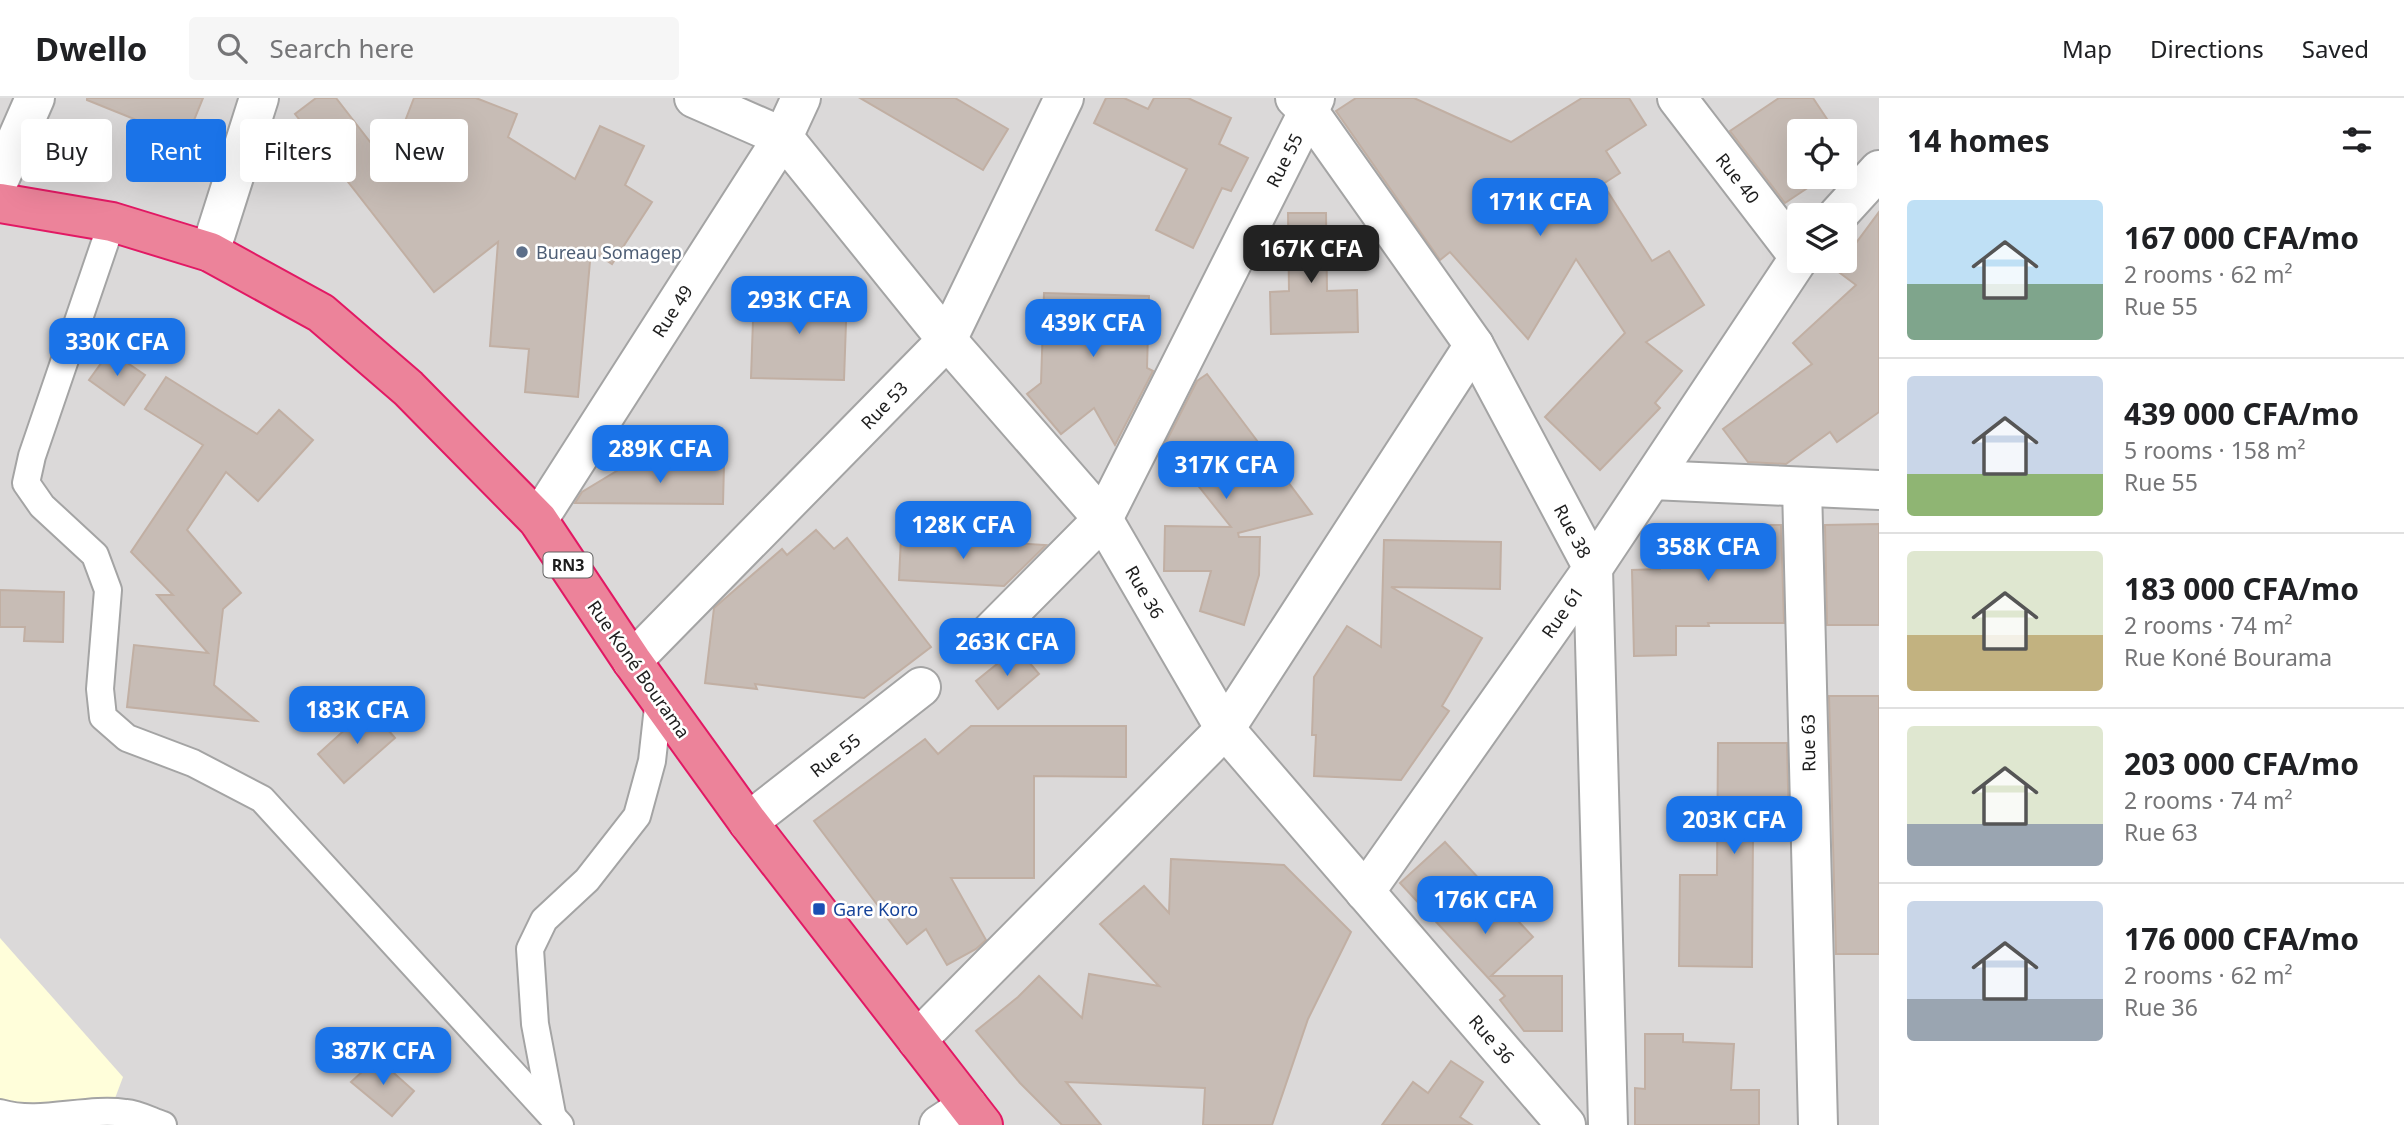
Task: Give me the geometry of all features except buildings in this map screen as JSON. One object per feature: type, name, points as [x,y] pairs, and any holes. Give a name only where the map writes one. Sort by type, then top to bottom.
[{"type":"highway","name":"Rue Koné Bourama","points":[[0,203],[112,222],[211,252],[320,313],[408,388],[538,520],[632,661],[748,822],[917,1040],[963,1119]]},
{"type":"street","points":[[0,177],[35,98]]},
{"type":"street","points":[[211,252],[259,98]]},
{"type":"street","name":"Rue 36","points":[[694,98],[783,136],[947,340],[1103,519],[1225,729],[1566,1125]]},
{"type":"street","name":"Rue 49","points":[[538,520],[783,136],[801,98]]},
{"type":"street","name":"Rue 53","points":[[632,661],[947,340],[1064,98]]},
{"type":"street","name":"Rue 40","points":[[1676,98],[1787,242]]},
{"type":"street","name":"Rue 38","points":[[1306,103],[1474,345],[1593,568],[1608,1125]]},
{"type":"street","name":"Rue 55","points":[[982,641],[1103,519],[1306,103]]},
{"type":"street","points":[[1849,203],[1879,170]]},
{"type":"street","name":"Rue 61","points":[[1365,892],[1593,568],[1789,273]]},
{"type":"street","points":[[917,1040],[1225,729],[1474,345]]},
{"type":"street","points":[[1652,480],[1879,490]]},
{"type":"street","name":"Rue 63","points":[[1802,487],[1818,1125]]},
{"type":"street","name":"Rue 55","points":[[748,822],[921,687]]},
{"type":"lane","points":[[112,222],[32,456],[26,483],[42,506],[95,555],[108,590],[100,689],[103,717],[127,738],[193,763],[262,799],[556,1120]]},
{"type":"lane","points":[[556,1120],[535,1024],[530,949],[544,920],[587,880],[637,816],[652,761],[659,698]]},
{"type":"lane","points":[[0,1113],[15,1118],[127,1112],[163,1125]]},
{"type":"shaded area","points":[[0,98],[1879,98],[1879,1125],[0,1125]]},
{"type":"shaded area","points":[[0,938],[123,1077],[105,1125],[0,1125]]},
{"type":"place","name":"Bureau Somagep","points":[[522,252]]},
{"type":"place","name":"Gare Koro","points":[[819,909]]}]
